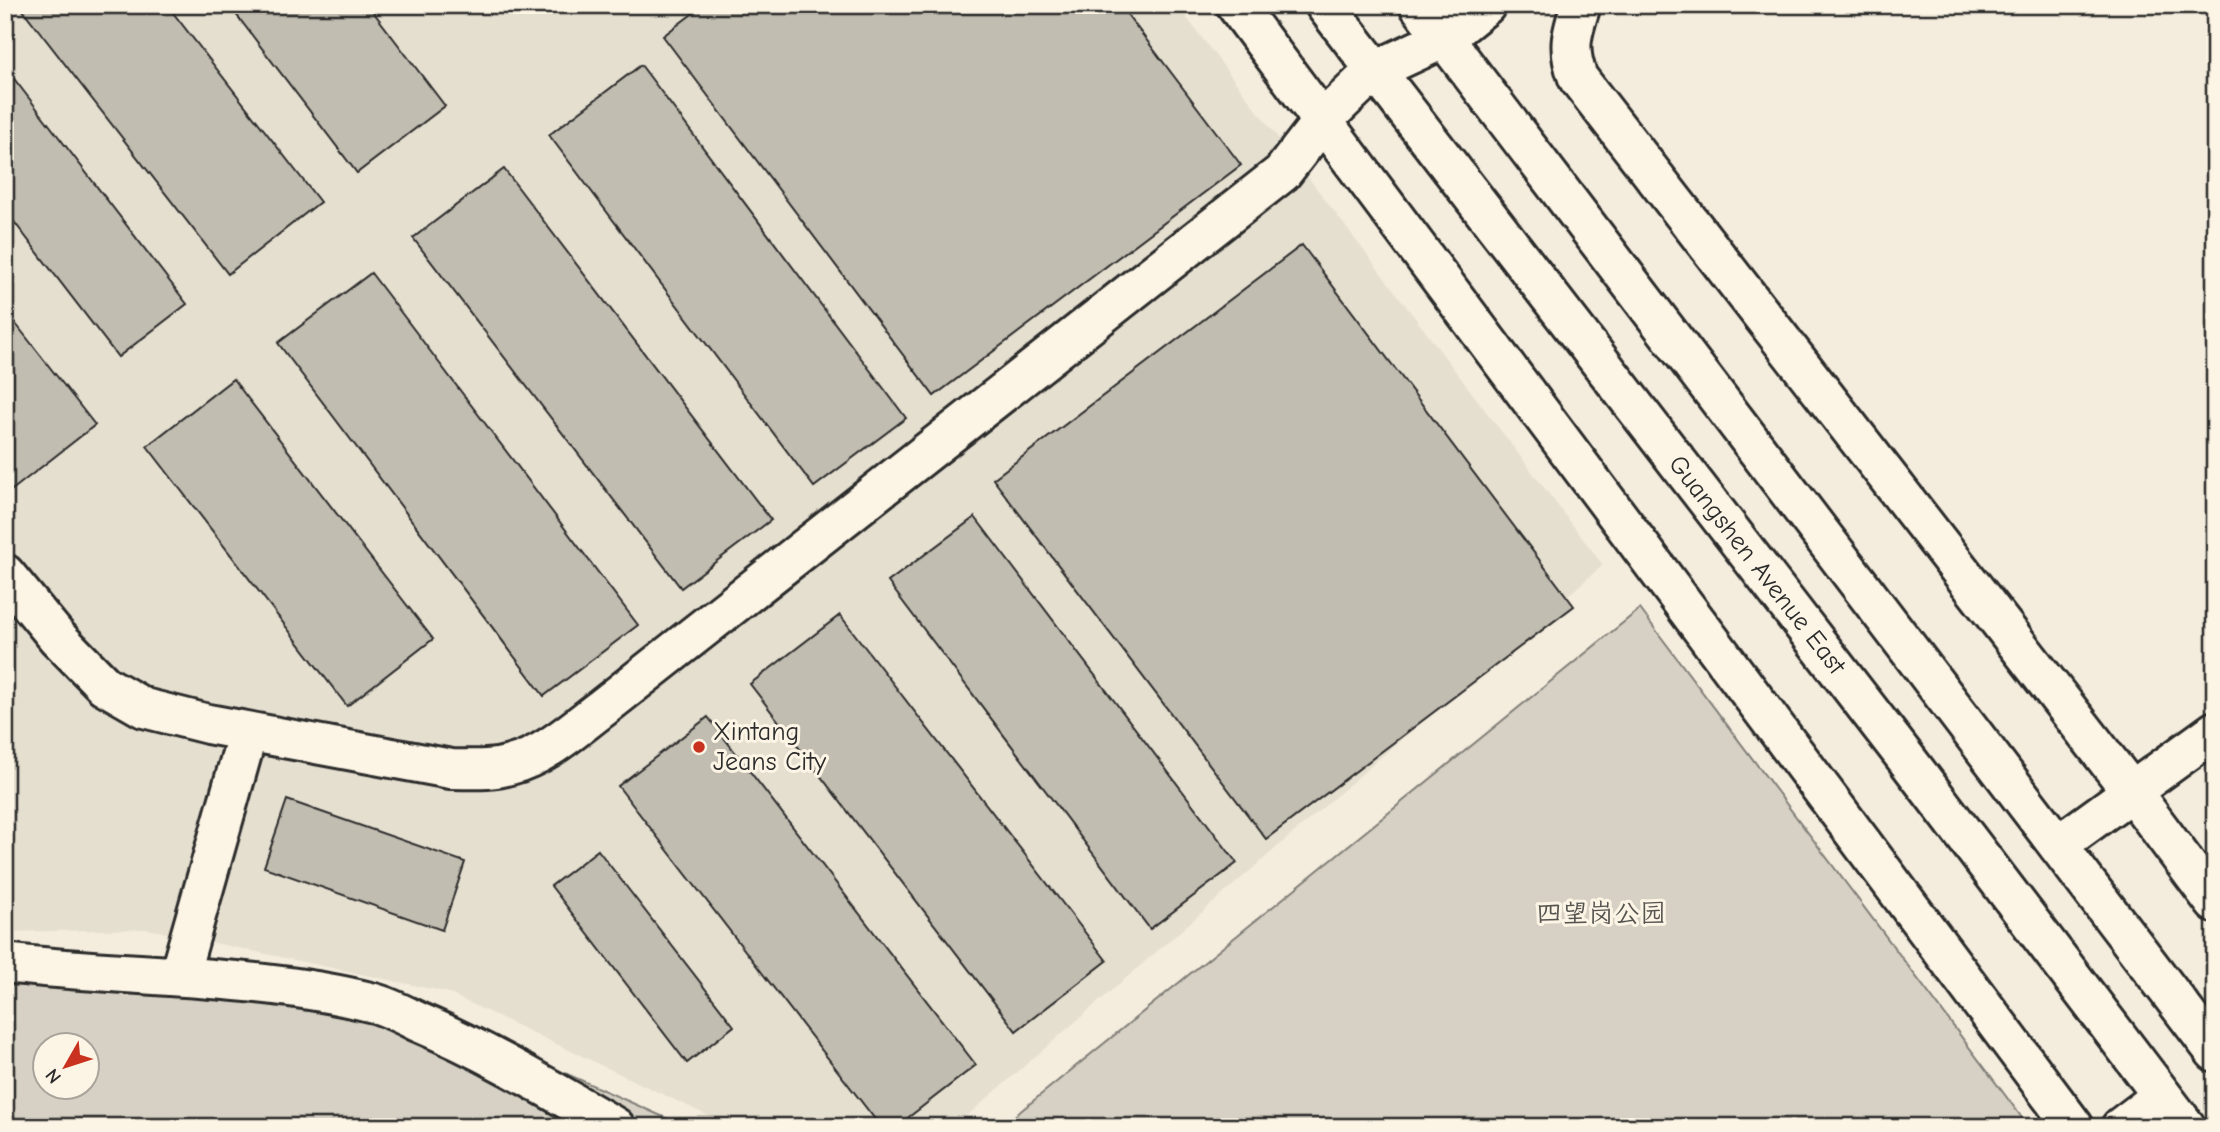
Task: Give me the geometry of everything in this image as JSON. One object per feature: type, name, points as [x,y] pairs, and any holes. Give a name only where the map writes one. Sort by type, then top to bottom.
[{"type":"main road","points":[[1236,5],[2074,1127]]},
{"type":"main road","name":"Guangshen Avenue East","points":[[1325,5],[1905,757],[2186,1127]]},
{"type":"main road","points":[[1374,71],[1444,38],[1486,5]]},
{"type":"main road","points":[[1581,5],[1573,29],[1571,58],[1578,78],[2132,792],[2215,903]]},
{"type":"main road","points":[[5,574],[57,637],[104,685],[144,708],[248,732],[451,769],[490,769],[510,765],[544,750],[602,708],[1282,173],[1323,120],[1374,71],[1422,6],[2215,1052]]},
{"type":"main road","points":[[2058,845],[2215,731]]},
{"type":"main road","points":[[179,976],[248,732]]},
{"type":"main road","points":[[5,963],[179,976],[298,989],[377,1004],[439,1030],[615,1127]]},
{"type":"main road","points":[[2121,1127],[2162,1096]]},
{"type":"shaded area","name":"Xintang Jeans City","points":[[5,5],[1177,5],[1603,565],[954,1127],[732,1127],[446,992],[148,929],[5,932]]},
{"type":"green space","name":"四望岗公园","points":[[1640,609],[2029,1127],[1001,1127]]},
{"type":"green space","points":[[5,985],[388,994],[686,1127],[5,1127]]},
{"type":"building","points":[[19,5],[167,5],[320,202],[228,274]]},
{"type":"building","points":[[229,5],[368,5],[445,106],[357,173]]},
{"type":"building","points":[[704,5],[1120,5],[1241,165],[934,396],[663,36]]},
{"type":"building","points":[[641,65],[906,418],[814,487],[549,135]]},
{"type":"building","points":[[5,67],[187,304],[118,357],[5,210]]},
{"type":"building","points":[[504,169],[771,520],[681,588],[413,238]]},
{"type":"building","points":[[1302,245],[1574,606],[1266,839],[993,479]]},
{"type":"building","points":[[371,273],[638,625],[544,696],[278,343]]},
{"type":"building","points":[[5,310],[95,425],[7,494],[5,492]]},
{"type":"building","points":[[233,379],[433,639],[347,706],[147,446]]},
{"type":"building","points":[[975,517],[1237,863],[1150,929],[888,582]]},
{"type":"building","points":[[840,615],[1107,961],[1016,1031],[750,684]]},
{"type":"building","points":[[708,717],[976,1065],[896,1127],[881,1127],[618,786]]},
{"type":"building","points":[[287,800],[465,862],[442,930],[264,867]]},
{"type":"building","points":[[598,850],[734,1026],[687,1063],[551,886]]},
{"type":"place","name":"Xintang Jeans City","points":[[699,747]]}]
